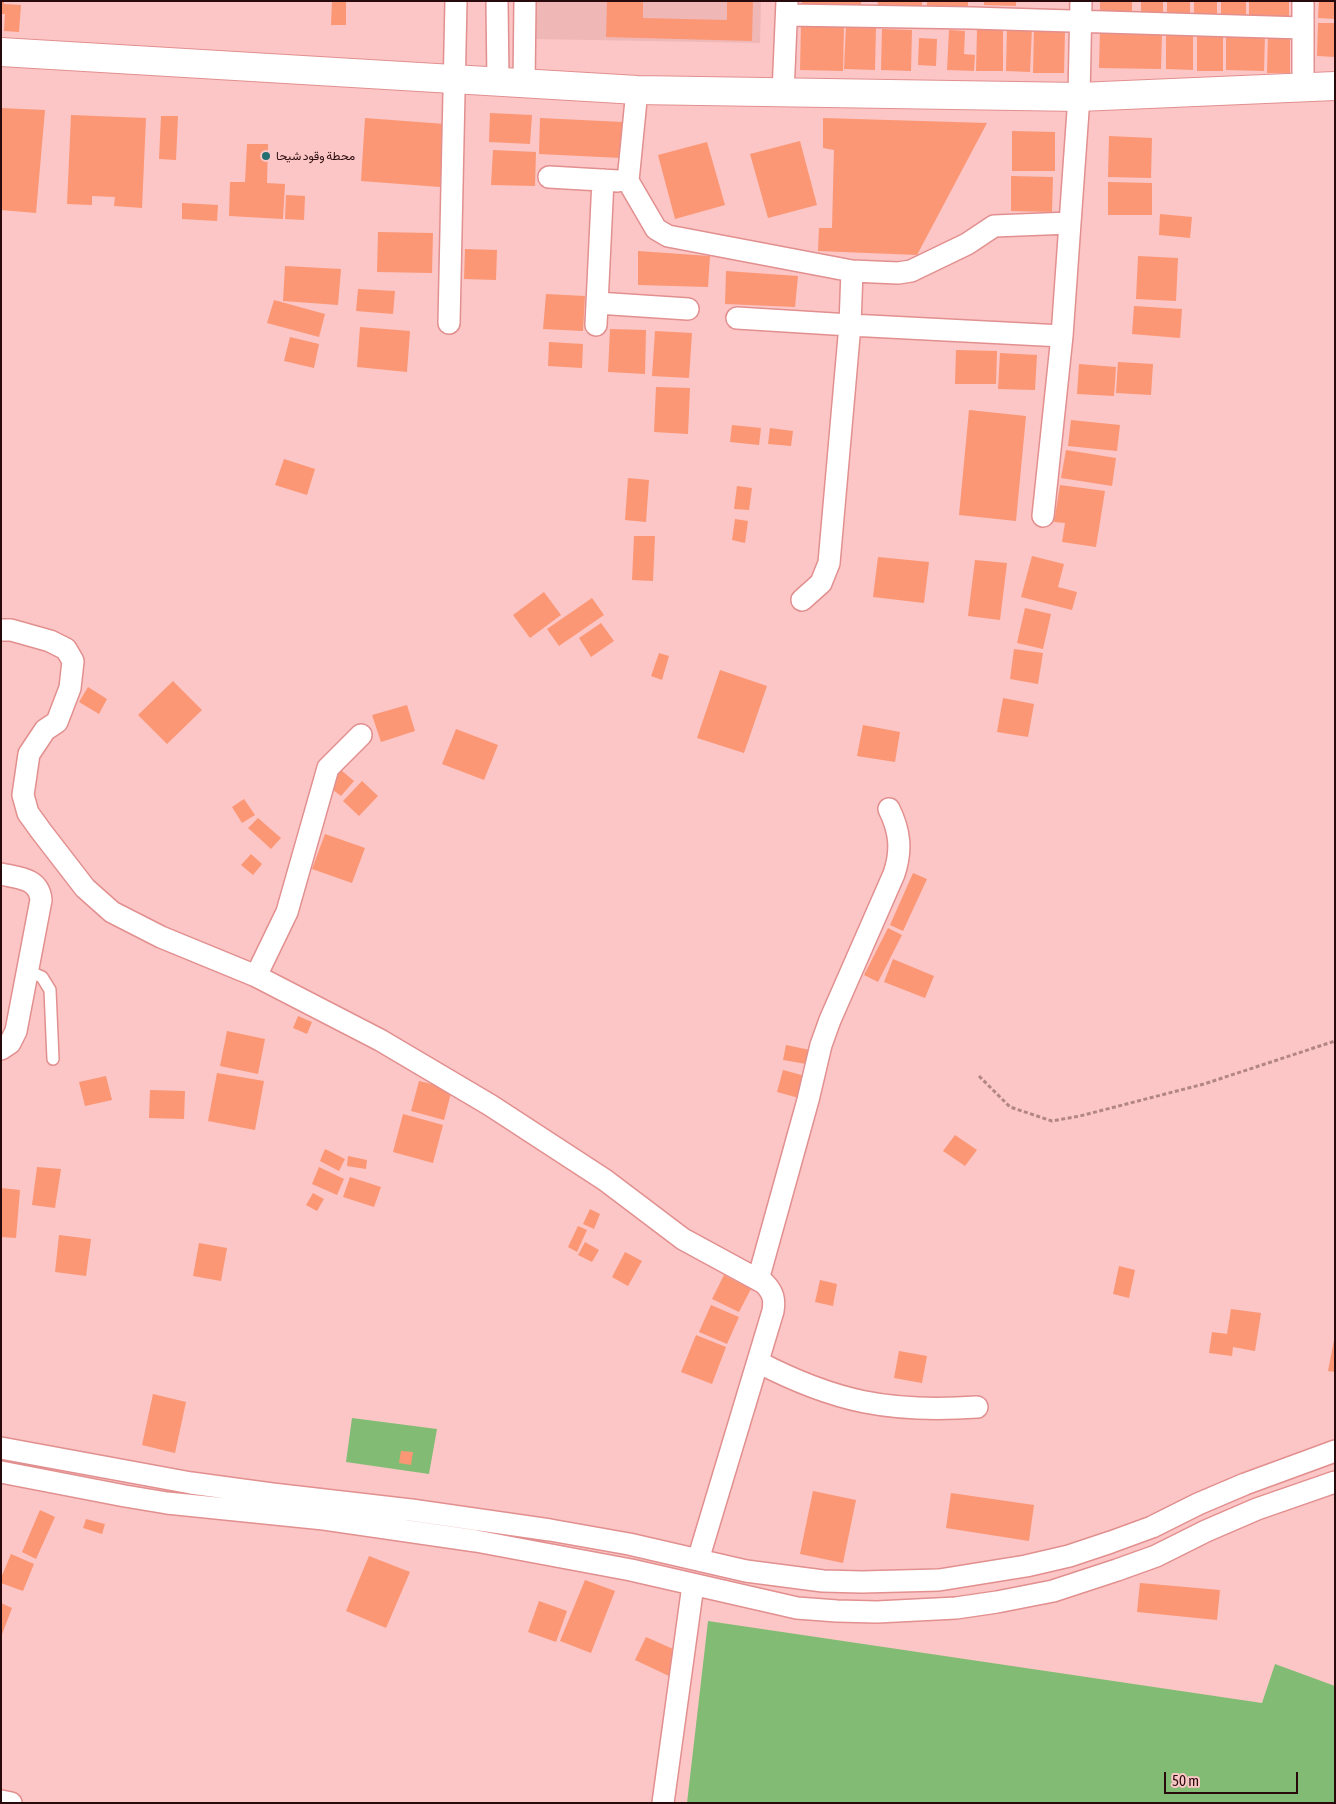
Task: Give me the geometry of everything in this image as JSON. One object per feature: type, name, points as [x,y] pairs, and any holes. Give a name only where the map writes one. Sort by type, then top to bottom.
[{"type":"main road","points":[[1,52],[524,84],[637,90],[783,94],[1080,97],[1335,86]]},
{"type":"street","points":[[448,323],[456,1]]},
{"type":"street","points":[[497,1],[498,82]]},
{"type":"street","points":[[524,84],[525,1]]},
{"type":"street","points":[[1303,1],[1303,87]]},
{"type":"street","points":[[783,94],[787,8],[1081,11],[1303,28]]},
{"type":"street","points":[[1043,516],[1062,336],[1080,97],[1081,11]]},
{"type":"street","points":[[637,90],[628,181],[656,229],[668,236],[852,271],[898,272],[911,271],[967,244],[994,226],[1070,223]]},
{"type":"street","points":[[549,178],[628,181]]},
{"type":"street","points":[[596,326],[604,180]]},
{"type":"street","points":[[802,600],[821,583],[829,563],[850,325],[852,271]]},
{"type":"street","points":[[597,303],[688,309]]},
{"type":"street","points":[[737,318],[1062,336]]},
{"type":"street","points":[[1,630],[11,630],[50,641],[66,649],[74,662],[70,688],[57,722],[45,730],[29,754],[23,795],[28,813],[41,831],[85,888],[112,912],[161,937],[256,976],[380,1040],[490,1105],[605,1180],[683,1239],[758,1280],[770,1289],[774,1303],[698,1560]]},
{"type":"street","points":[[256,976],[287,912],[328,768],[361,735]]},
{"type":"street","points":[[758,1280],[808,1100],[821,1045],[898,862],[899,839],[894,818],[889,809]]},
{"type":"street","points":[[1,874],[33,882],[41,894],[42,900],[14,1038],[1,1049]]},
{"type":"street","points":[[758,1362],[792,1380],[827,1393],[864,1403],[901,1408],[977,1407]]},
{"type":"street","points":[[1,1448],[191,1483],[431,1512],[550,1530],[629,1544],[746,1572],[785,1577],[862,1582],[939,1580],[1026,1566],[1111,1542],[1152,1527],[1198,1504],[1245,1484],[1335,1451]]},
{"type":"street","points":[[1,1472],[166,1503],[324,1519],[476,1541],[621,1568],[797,1608],[837,1611],[916,1611],[973,1606],[1053,1591],[1156,1556],[1206,1531],[1257,1509],[1335,1482]]},
{"type":"street","points":[[1026,1566],[1030,1595]]},
{"type":"street","points":[[663,1803],[693,1585]]},
{"type":"street","points":[[1,1801],[11,1803]]},
{"type":"lane","points":[[28,971],[42,977],[50,990],[52,1058]]},
{"type":"path","points":[[979,1076],[1010,1107],[1052,1121],[1080,1116],[1204,1084],[1335,1041]]},
{"type":"shaded area","points":[[536,1],[761,1],[760,43],[535,39]]},
{"type":"green space","points":[[352,1418],[437,1429],[429,1474],[346,1462]]},
{"type":"green space","points":[[708,1621],[1262,1703],[1275,1664],[1335,1686],[1335,1803],[687,1803]]},
{"type":"building","points":[[1,1],[4,1],[4,4],[21,5],[19,32],[4,31],[5,14],[1,14]]},
{"type":"building","points":[[332,1],[346,1],[346,25],[331,25]]},
{"type":"building","points":[[607,1],[643,1],[643,18],[727,20],[727,1],[753,1],[752,41],[606,37]]},
{"type":"building","points":[[802,1],[861,1],[861,9],[802,8]]},
{"type":"building","points":[[878,1],[922,1],[922,10],[877,9]]},
{"type":"building","points":[[927,1],[968,1],[968,10],[927,9]]},
{"type":"building","points":[[984,1],[1016,1],[1016,6],[984,5]]},
{"type":"building","points":[[1100,1],[1132,1],[1132,12],[1100,12]]},
{"type":"building","points":[[1141,1],[1163,1],[1163,13],[1141,13]]},
{"type":"building","points":[[1167,1],[1190,1],[1190,16],[1167,16]]},
{"type":"building","points":[[1194,1],[1217,1],[1217,14],[1194,14]]},
{"type":"building","points":[[1221,1],[1246,1],[1246,16],[1221,15]]},
{"type":"building","points":[[1249,1],[1289,1],[1289,17],[1249,16]]},
{"type":"building","points":[[1319,1],[1335,1],[1335,19],[1318,18]]},
{"type":"building","points":[[1318,23],[1335,23],[1335,57],[1317,56]]},
{"type":"building","points":[[801,24],[844,25],[843,71],[800,70]]},
{"type":"building","points":[[846,26],[876,27],[875,70],[844,69]]},
{"type":"building","points":[[1007,27],[1032,28],[1030,72],[1006,71]]},
{"type":"building","points":[[882,29],[912,30],[911,71],[881,70]]},
{"type":"building","points":[[949,30],[965,31],[964,54],[975,55],[974,71],[947,70]]},
{"type":"building","points":[[977,30],[1003,30],[1003,71],[976,71]]},
{"type":"building","points":[[1034,30],[1065,30],[1064,73],[1033,73]]},
{"type":"building","points":[[1100,31],[1162,32],[1161,69],[1099,68]]},
{"type":"building","points":[[1166,33],[1193,34],[1193,70],[1166,69]]},
{"type":"building","points":[[1197,34],[1223,34],[1223,71],[1197,71]]},
{"type":"building","points":[[1226,34],[1265,34],[1264,71],[1226,70]]},
{"type":"building","points":[[1268,35],[1290,35],[1290,73],[1267,73]]},
{"type":"building","points":[[919,38],[937,39],[936,66],[918,65]]},
{"type":"building","points":[[1,108],[45,110],[36,213],[1,210]]},
{"type":"building","points":[[490,113],[532,115],[530,144],[489,142]]},
{"type":"building","points":[[71,115],[146,118],[142,208],[114,206],[115,197],[92,196],[92,205],[67,204]]},
{"type":"building","points":[[161,116],[178,116],[176,160],[159,159]]},
{"type":"building","points":[[365,118],[445,124],[440,187],[361,181]]},
{"type":"building","points":[[540,118],[623,122],[621,158],[539,154]]},
{"type":"building","points":[[823,118],[987,123],[917,255],[818,251],[819,228],[832,228],[834,150],[823,148]]},
{"type":"building","points":[[1012,131],[1055,132],[1055,171],[1012,171]]},
{"type":"building","points":[[1109,136],[1152,138],[1151,178],[1108,177]]},
{"type":"building","points":[[800,141],[817,205],[768,218],[750,154]]},
{"type":"building","points":[[707,142],[725,205],[675,219],[658,155]]},
{"type":"building","points":[[247,144],[268,144],[267,183],[285,184],[283,219],[229,216],[230,182],[245,182]]},
{"type":"building","points":[[493,150],[536,152],[535,186],[491,185]]},
{"type":"building","points":[[1011,176],[1053,177],[1052,212],[1011,211]]},
{"type":"building","points":[[1108,182],[1152,183],[1152,215],[1108,215]]},
{"type":"building","points":[[286,195],[305,196],[304,220],[285,219]]},
{"type":"building","points":[[182,203],[218,205],[217,221],[182,219]]},
{"type":"building","points":[[1160,214],[1192,217],[1190,238],[1159,235]]},
{"type":"building","points":[[378,232],[433,233],[432,273],[377,272]]},
{"type":"building","points":[[465,249],[497,250],[496,280],[464,279]]},
{"type":"building","points":[[638,251],[710,256],[708,287],[638,285]]},
{"type":"building","points":[[1138,256],[1178,258],[1176,301],[1136,299]]},
{"type":"building","points":[[285,266],[341,269],[338,305],[283,301]]},
{"type":"building","points":[[726,271],[798,276],[795,307],[725,304]]},
{"type":"building","points":[[358,289],[395,291],[393,314],[356,311]]},
{"type":"building","points":[[546,294],[585,296],[583,331],[543,329]]},
{"type":"building","points":[[274,300],[325,314],[319,337],[267,323]]},
{"type":"building","points":[[1134,306],[1182,309],[1180,338],[1132,334]]},
{"type":"building","points":[[360,327],[410,331],[407,372],[357,367]]},
{"type":"building","points":[[610,329],[646,330],[645,374],[608,372]]},
{"type":"building","points":[[655,331],[692,333],[689,378],[652,376]]},
{"type":"building","points":[[290,337],[319,344],[314,368],[284,361]]},
{"type":"building","points":[[549,342],[583,344],[582,368],[548,366]]},
{"type":"building","points":[[956,350],[997,351],[996,384],[955,384]]},
{"type":"building","points":[[1000,353],[1037,355],[1035,390],[998,389]]},
{"type":"building","points":[[1118,362],[1153,364],[1151,395],[1116,393]]},
{"type":"building","points":[[1079,364],[1116,367],[1114,396],[1077,394]]},
{"type":"building","points":[[656,387],[690,388],[688,434],[654,432]]},
{"type":"building","points":[[969,410],[1026,416],[1016,521],[959,515]]},
{"type":"building","points":[[1071,420],[1120,425],[1117,451],[1068,446]]},
{"type":"building","points":[[732,425],[761,428],[759,445],[730,442]]},
{"type":"building","points":[[770,428],[793,431],[791,446],[768,444]]},
{"type":"building","points":[[1066,450],[1116,458],[1112,486],[1061,478]]},
{"type":"building","points":[[284,459],[315,469],[307,495],[275,485]]},
{"type":"building","points":[[628,478],[649,480],[646,522],[625,520]]},
{"type":"building","points":[[1060,485],[1105,491],[1096,547],[1062,542],[1065,523],[1054,522]]},
{"type":"building","points":[[737,486],[752,488],[749,510],[734,509]]},
{"type":"building","points":[[735,519],[748,521],[745,543],[732,540]]},
{"type":"building","points":[[634,536],[655,536],[653,581],[632,580]]},
{"type":"building","points":[[1032,556],[1064,564],[1058,587],[1077,592],[1072,610],[1021,597]]},
{"type":"building","points":[[878,557],[929,562],[924,603],[873,597]]},
{"type":"building","points":[[975,560],[1007,563],[1000,620],[968,616]]},
{"type":"building","points":[[544,592],[561,615],[530,638],[513,615]]},
{"type":"building","points":[[592,598],[604,615],[559,646],[547,629]]},
{"type":"building","points":[[1025,608],[1051,614],[1043,649],[1017,643]]},
{"type":"building","points":[[601,623],[614,641],[591,657],[579,638]]},
{"type":"building","points":[[1014,649],[1043,653],[1038,684],[1010,679]]},
{"type":"building","points":[[659,653],[669,656],[662,680],[651,676]]},
{"type":"building","points":[[720,670],[767,686],[744,753],[697,738]]},
{"type":"building","points":[[173,681],[202,710],[167,744],[138,715]]},
{"type":"building","points":[[88,687],[107,699],[99,714],[79,702]]},
{"type":"building","points":[[1003,698],[1034,704],[1028,737],[997,732]]},
{"type":"building","points":[[407,705],[415,731],[381,742],[372,715]]},
{"type":"building","points":[[863,725],[900,732],[895,762],[857,756]]},
{"type":"building","points":[[456,729],[498,745],[484,780],[442,764]]},
{"type":"building","points":[[341,770],[354,781],[341,796],[328,786]]},
{"type":"building","points":[[362,781],[378,796],[359,816],[343,801]]},
{"type":"building","points":[[244,799],[255,815],[242,823],[232,807]]},
{"type":"building","points":[[258,818],[281,838],[271,849],[248,828]]},
{"type":"building","points":[[325,834],[365,848],[352,883],[312,869]]},
{"type":"building","points":[[251,854],[262,864],[253,875],[241,865]]},
{"type":"building","points":[[913,873],[927,879],[903,931],[890,925]]},
{"type":"building","points":[[888,928],[902,935],[878,982],[864,975]]},
{"type":"building","points":[[893,959],[934,976],[925,998],[884,982]]},
{"type":"building","points":[[298,1016],[312,1022],[307,1034],[293,1028]]},
{"type":"building","points":[[227,1031],[265,1039],[258,1074],[220,1066]]},
{"type":"building","points":[[786,1045],[815,1051],[812,1065],[783,1060]]},
{"type":"building","points":[[783,1070],[805,1076],[799,1098],[777,1092]]},
{"type":"building","points":[[217,1073],[264,1081],[255,1130],[208,1121]]},
{"type":"building","points":[[106,1076],[112,1100],[85,1106],[79,1082]]},
{"type":"building","points":[[419,1081],[452,1089],[444,1120],[411,1111]]},
{"type":"building","points":[[150,1090],[185,1091],[184,1119],[149,1118]]},
{"type":"building","points":[[403,1114],[443,1125],[433,1163],[393,1152]]},
{"type":"building","points":[[955,1135],[977,1150],[965,1166],[943,1151]]},
{"type":"building","points":[[325,1149],[345,1159],[339,1171],[320,1161]]},
{"type":"building","points":[[348,1156],[367,1160],[366,1169],[347,1166]]},
{"type":"building","points":[[37,1167],[61,1169],[55,1208],[32,1205]]},
{"type":"building","points":[[319,1167],[344,1179],[337,1195],[312,1184]]},
{"type":"building","points":[[350,1177],[381,1187],[374,1207],[343,1197]]},
{"type":"building","points":[[1,1188],[20,1190],[16,1238],[1,1237]]},
{"type":"building","points":[[313,1193],[324,1199],[317,1211],[306,1205]]},
{"type":"building","points":[[590,1209],[600,1214],[594,1229],[583,1224]]},
{"type":"building","points":[[578,1226],[587,1230],[577,1252],[568,1247]]},
{"type":"building","points":[[59,1235],[91,1239],[86,1276],[55,1272]]},
{"type":"building","points":[[585,1242],[599,1250],[592,1262],[578,1255]]},
{"type":"building","points":[[199,1243],[227,1248],[221,1281],[193,1276]]},
{"type":"building","points":[[625,1252],[642,1261],[628,1286],[612,1277]]},
{"type":"building","points":[[1119,1266],[1135,1270],[1129,1298],[1113,1294]]},
{"type":"building","points":[[724,1275],[751,1289],[739,1312],[712,1299]]},
{"type":"building","points":[[820,1280],[837,1284],[833,1306],[815,1302]]},
{"type":"building","points":[[711,1305],[739,1317],[727,1344],[699,1332]]},
{"type":"building","points":[[1231,1309],[1261,1313],[1255,1351],[1233,1347],[1232,1356],[1209,1353],[1212,1332],[1227,1334]]},
{"type":"building","points":[[696,1335],[726,1347],[712,1384],[681,1372]]},
{"type":"building","points":[[1335,1340],[1335,1372],[1328,1371]]},
{"type":"building","points":[[899,1351],[927,1356],[922,1383],[894,1378]]},
{"type":"building","points":[[153,1394],[186,1402],[175,1453],[142,1445]]},
{"type":"building","points":[[401,1451],[413,1452],[411,1465],[399,1463]]},
{"type":"building","points":[[813,1491],[856,1500],[843,1563],[800,1554]]},
{"type":"building","points":[[951,1493],[1034,1505],[1029,1541],[946,1528]]},
{"type":"building","points":[[40,1510],[55,1517],[36,1559],[22,1552]]},
{"type":"building","points":[[86,1519],[105,1524],[102,1534],[83,1528]]},
{"type":"building","points":[[11,1554],[34,1564],[23,1591],[1,1583],[1,1578]]},
{"type":"building","points":[[369,1556],[410,1572],[386,1628],[346,1611]]},
{"type":"building","points":[[585,1580],[615,1591],[591,1653],[560,1641]]},
{"type":"building","points":[[1140,1583],[1220,1590],[1217,1620],[1137,1612]]},
{"type":"building","points":[[539,1601],[567,1611],[556,1642],[528,1632]]},
{"type":"building","points":[[1,1603],[12,1608],[1,1637]]},
{"type":"building","points":[[646,1637],[680,1652],[669,1676],[635,1660]]},
{"type":"place","name":"محطة وقود شيحا","points":[[266,156]]}]
